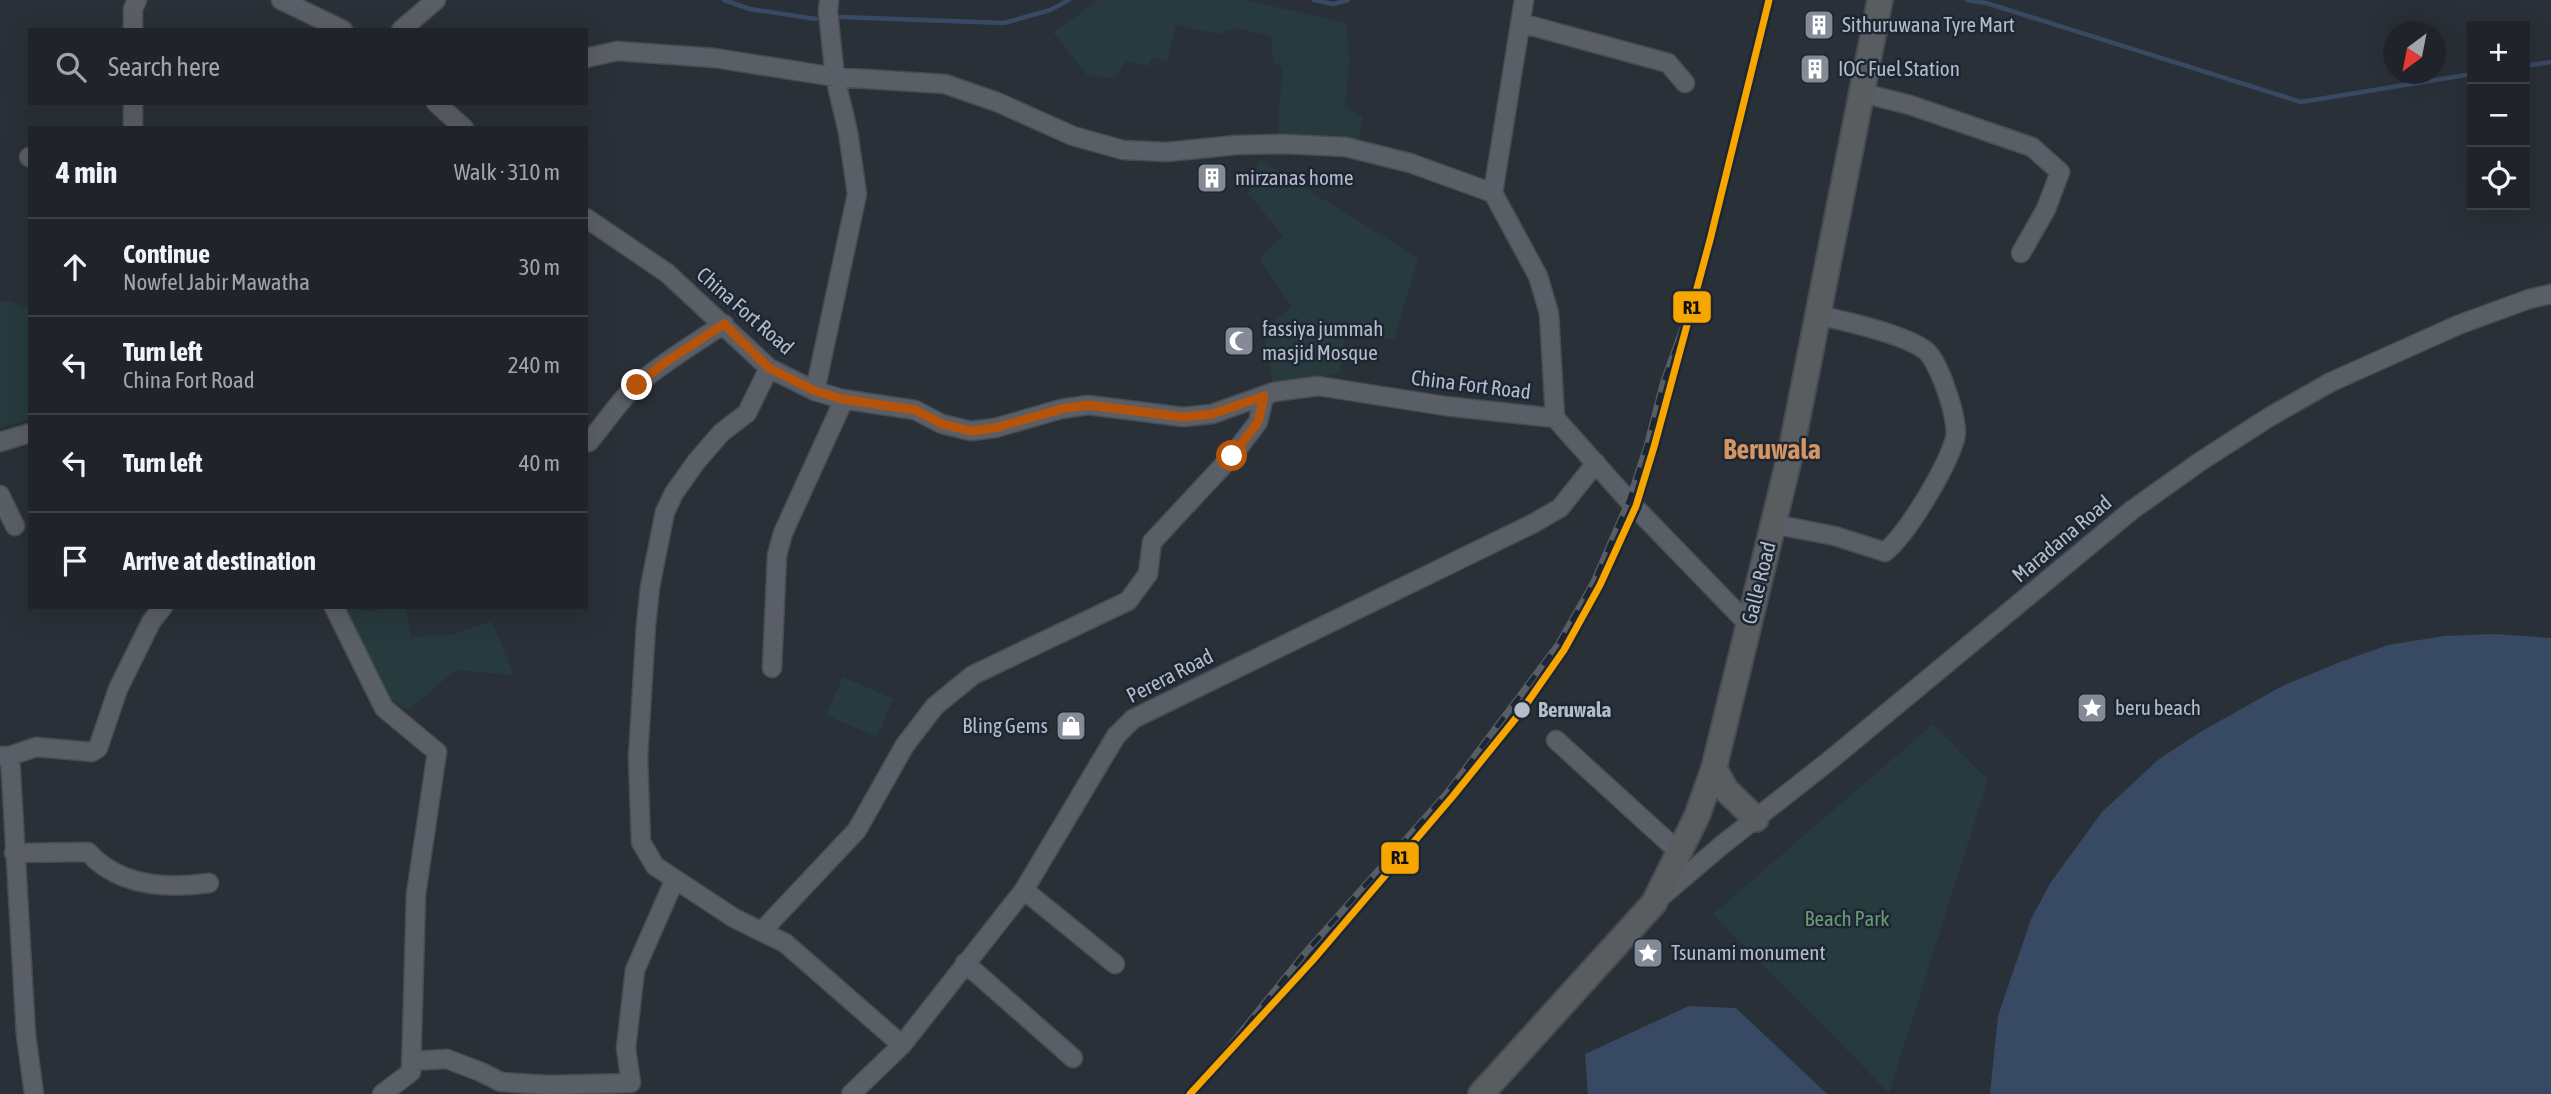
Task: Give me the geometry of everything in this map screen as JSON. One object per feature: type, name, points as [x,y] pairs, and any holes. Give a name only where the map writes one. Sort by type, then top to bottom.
[{"type":"highway","name":"Galle Road","points":[[1481,1094],[1654,903],[1697,816],[1714,768],[1791,451],[1878,9]]},
{"type":"highway","points":[[1714,768],[1726,790],[1756,818]]},
{"type":"street","points":[[133,28],[133,9],[137,0]]},
{"type":"street","points":[[281,0],[339,28]]},
{"type":"street","points":[[403,28],[436,0]]},
{"type":"street","points":[[815,391],[857,194],[848,132],[835,77],[829,0]]},
{"type":"street","points":[[1524,0],[1493,193],[1538,276],[1549,313],[1555,418]]},
{"type":"street","points":[[1521,23],[1668,63],[1685,83]]},
{"type":"street","points":[[588,58],[617,51],[715,58],[835,77],[945,84],[997,102],[1073,136],[1123,150],[1167,152],[1283,144],[1346,147],[1410,163],[1493,193]]},
{"type":"street","points":[[1862,93],[1910,105],[2032,148],[2060,172],[2046,209],[2021,253]]},
{"type":"street","points":[[133,105],[133,126]]},
{"type":"street","points":[[439,105],[462,126]]},
{"type":"street","name":"China Fort Road","points":[[588,219],[667,273],[769,368],[815,391],[842,399],[915,410],[942,424],[971,431],[995,428],[1061,409],[1088,405],[1183,417],[1212,414],[1291,388],[1318,386],[1445,406],[1555,418],[1748,624]]},
{"type":"street","name":"Maradana Road","points":[[1654,903],[2132,510],[2201,461],[2271,416],[2331,382],[2458,325],[2529,299],[2551,294]]},
{"type":"street","points":[[1773,524],[1835,536],[1885,552],[1895,544],[1924,499],[1942,469],[1956,436],[1947,387],[1926,351],[1889,334],[1818,315]]},
{"type":"street","points":[[588,442],[637,385],[664,363],[724,324]]},
{"type":"street","points":[[769,368],[747,413],[721,433],[674,493],[665,512],[650,587],[639,746],[641,842],[655,866],[734,918],[796,952],[902,1045]]},
{"type":"street","points":[[762,931],[857,831],[905,745],[934,706],[973,675],[1128,601],[1147,574],[1153,542],[1232,456],[1258,422],[1264,396]]},
{"type":"street","points":[[772,668],[777,555],[783,533],[842,399]]},
{"type":"street","points":[[0,442],[28,434]]},
{"type":"street","name":"Perera Road","points":[[851,1094],[902,1045],[1024,890],[1116,736],[1133,719],[1534,523],[1560,508],[1596,463]]},
{"type":"street","points":[[0,495],[15,526]]},
{"type":"street","points":[[34,1094],[26,1035],[5,756],[36,747],[92,752],[97,748],[118,689],[151,622],[161,609]]},
{"type":"street","points":[[335,609],[384,708],[437,752],[416,894],[411,1072],[382,1094]]},
{"type":"street","points":[[1556,740],[1679,852]]},
{"type":"street","points":[[14,853],[88,852],[102,867],[125,878],[159,885],[187,886],[209,883]]},
{"type":"street","points":[[411,1061],[447,1059],[482,1066],[501,1082],[549,1085],[631,1083],[626,1048],[635,970],[675,879]]},
{"type":"street","points":[[1024,890],[1115,964]]},
{"type":"street","points":[[965,962],[1073,1058]]},
{"type":"green space","points":[[1099,0],[1245,0],[1346,23],[1349,60],[1345,107],[1363,117],[1358,141],[1279,134],[1283,67],[1273,62],[1271,36],[1237,28],[1218,34],[1176,25],[1167,62],[1153,57],[1148,66],[1126,61],[1115,78],[1087,75],[1053,32]]},
{"type":"green space","points":[[1260,160],[1418,258],[1394,339],[1344,337],[1339,373],[1273,384],[1263,330],[1292,307],[1259,259],[1283,236],[1248,193]]},
{"type":"green space","points":[[0,300],[28,307],[28,420],[0,428]]},
{"type":"green space","points":[[344,609],[377,612],[376,609],[405,609],[411,637],[448,636],[492,621],[514,675],[456,670],[408,710],[387,697]]},
{"type":"green space","points":[[843,677],[893,699],[877,737],[826,715]]},
{"type":"green space","name":"Beach Park","points":[[1933,724],[1988,780],[1889,1093],[1713,914]]},
{"type":"water","points":[[2494,634],[2551,638],[2551,1094],[1990,1094],[1998,1016],[2031,919],[2051,882],[2102,812],[2159,759],[2202,731],[2284,685],[2343,661],[2388,645],[2444,636]]},
{"type":"water","points":[[1689,1006],[1736,1008],[1827,1094],[1588,1094],[1585,1054]]},
{"type":"waterway","points":[[724,0],[750,9],[816,19]]},
{"type":"waterway","points":[[841,17],[1004,23],[1050,10],[1069,0]]},
{"type":"waterway","points":[[1314,0],[1333,4],[1348,0]]},
{"type":"waterway","points":[[1967,0],[1986,3],[2301,102],[2467,75]]},
{"type":"waterway","points":[[2530,65],[2551,62]]},
{"type":"railway","points":[[1197,1087],[1306,952],[1448,792],[1558,645],[1594,582],[1629,501],[1664,381],[1690,309]]},
{"type":"transit line","name":"R1","points":[[1190,1094],[1313,960],[1520,713],[1564,650],[1600,585],[1636,506],[1654,447],[1710,240],[1769,0]]},
{"type":"place","name":"Sithuruwana Tyre Mart","points":[[1819,25]]},
{"type":"place","name":"IOC Fuel Station","points":[[1815,69]]},
{"type":"place","name":"mirzanas home","points":[[1212,178]]},
{"type":"place","name":"fassiya jummah masjid Mosque","points":[[1239,341]]},
{"type":"place","name":"beru beach","points":[[2092,708]]},
{"type":"place","name":"Beruwala","points":[[1522,710]]},
{"type":"place","name":"Bling Gems","points":[[1071,726]]},
{"type":"place","name":"Tsunami monument","points":[[1648,953]]},
{"type":"district","name":"Beruwala","points":[[1772,449]]},
{"type":"route","points":[[637,385],[664,363],[724,324],[769,368],[815,391],[842,399],[915,410],[942,424],[971,431],[995,428],[1061,409],[1088,405],[1183,417],[1212,414],[1264,396],[1258,422],[1232,456]]}]
